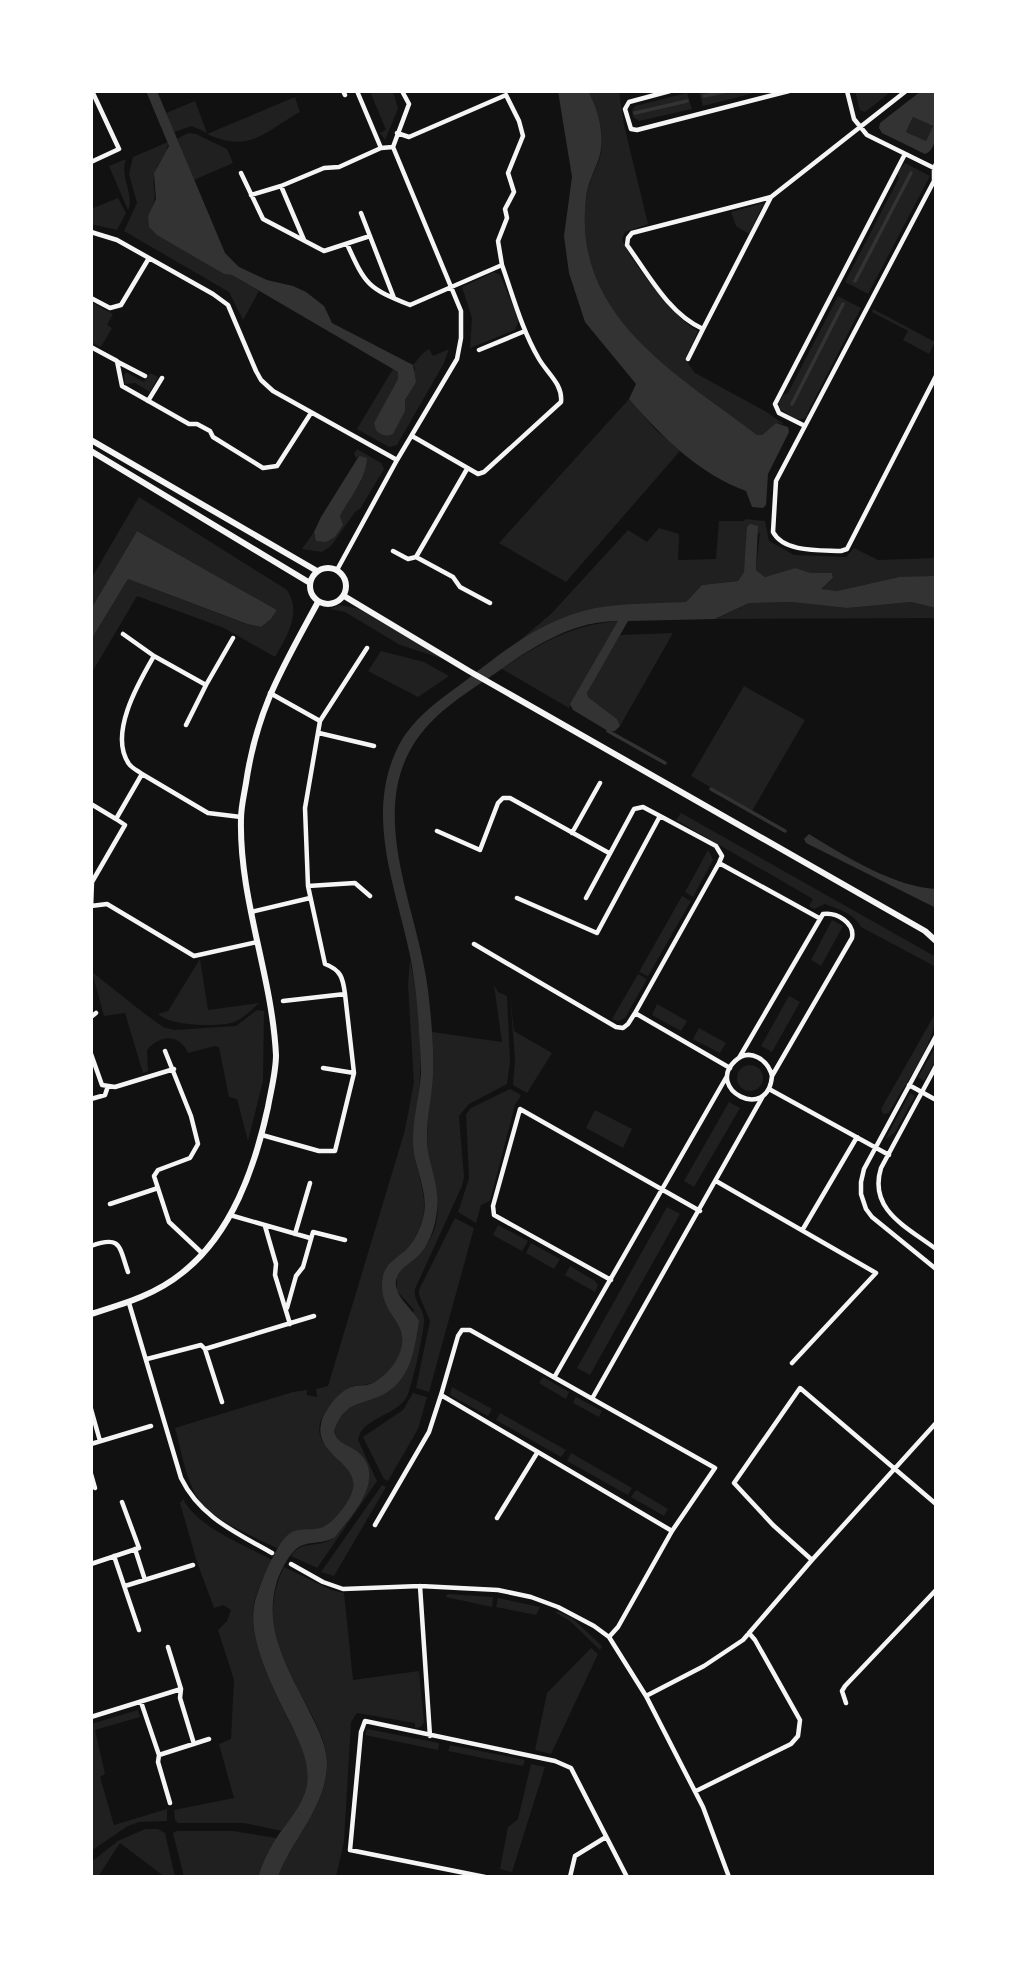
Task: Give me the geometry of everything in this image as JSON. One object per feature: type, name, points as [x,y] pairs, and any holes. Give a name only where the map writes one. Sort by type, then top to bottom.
[{"type":"main road","points":[[91,440],[317,571]]},
{"type":"main road","points":[[91,451],[310,583]]},
{"type":"main road","points":[[324,568],[337,570],[344,577],[347,586],[344,596],[337,603],[327,605],[318,602],[313,597],[310,583],[317,571],[324,568]]},
{"type":"main road","points":[[344,596],[488,682],[925,931],[936,940]]},
{"type":"main road","points":[[91,1314],[129,1303],[154,1292],[203,1255],[230,1215],[262,1135],[276,1057],[269,1003],[241,853],[241,817],[250,756],[260,719],[285,659],[318,602]]},
{"type":"main road","points":[[925,931],[936,933]]},
{"type":"street","points":[[357,91],[382,148]]},
{"type":"street","points":[[337,570],[397,460],[457,359],[461,338],[461,311],[393,147],[410,104],[402,91]]},
{"type":"street","points":[[670,91],[629,102],[625,109],[629,126],[637,130],[789,91]]},
{"type":"street","points":[[847,91],[854,119],[867,135],[935,166],[934,181],[775,486],[774,535],[793,547],[841,551],[846,549],[936,376]]},
{"type":"street","points":[[703,329],[688,321],[668,300],[627,245],[632,233],[771,197],[906,91]]},
{"type":"street","points":[[91,162],[118,149],[92,94]]},
{"type":"street","points":[[397,133],[410,137],[506,95],[523,136],[508,173],[514,192],[505,209],[507,218],[498,241],[502,265],[525,331],[539,360],[559,387],[561,402],[484,472],[478,474],[412,436]]},
{"type":"street","points":[[251,195],[324,168],[339,167],[382,148],[393,147]]},
{"type":"street","points":[[805,426],[779,413],[775,404],[905,154]]},
{"type":"street","points":[[241,173],[263,219],[324,251],[370,236]]},
{"type":"street","points":[[281,186],[304,241]]},
{"type":"street","points":[[688,359],[771,197]]},
{"type":"street","points":[[360,213],[395,299]]},
{"type":"street","points":[[91,232],[117,240],[228,305],[261,380],[274,391],[397,460]]},
{"type":"street","points":[[348,244],[362,279],[372,288],[410,305],[502,265]]},
{"type":"street","points":[[91,298],[110,308],[121,305],[149,258]]},
{"type":"street","points":[[479,350],[525,331]]},
{"type":"street","points":[[91,347],[145,376]]},
{"type":"street","points":[[117,361],[122,386],[189,424],[197,424],[210,431],[213,438],[263,468],[277,466],[311,412]]},
{"type":"street","points":[[148,401],[162,378]]},
{"type":"street","points":[[416,557],[467,468]]},
{"type":"street","points":[[393,551],[408,559],[416,557],[453,577],[460,587],[491,603]]},
{"type":"street","points":[[123,634],[154,656],[206,685]]},
{"type":"street","points":[[186,725],[233,638]]},
{"type":"street","points":[[262,1135],[319,1150],[335,1151],[354,1073],[341,975],[338,969],[325,964],[310,898],[305,808],[320,721],[367,648]]},
{"type":"street","points":[[154,656],[131,697],[125,722],[123,749],[130,765],[208,813],[241,817]]},
{"type":"street","points":[[270,693],[320,721]]},
{"type":"street","points":[[319,733],[374,746]]},
{"type":"street","points":[[116,819],[142,774]]},
{"type":"street","points":[[572,833],[600,783]]},
{"type":"street","points":[[437,831],[480,850],[498,803],[503,798],[510,798],[609,853]]},
{"type":"street","points":[[91,804],[125,825],[92,882],[91,907],[107,904],[194,956],[257,942]]},
{"type":"street","points":[[474,944],[616,1027],[623,1028],[635,1013],[722,856],[716,846],[660,816],[643,807],[634,809],[586,898]]},
{"type":"street","points":[[517,898],[597,933],[660,816]]},
{"type":"street","points":[[719,863],[820,918]]},
{"type":"street","points":[[308,886],[355,883],[370,896]]},
{"type":"street","points":[[251,912],[310,898]]},
{"type":"street","points":[[555,1376],[730,1068],[739,1058],[820,918],[823,914],[831,913],[850,924],[853,928],[852,938],[593,1397]]},
{"type":"street","points":[[283,1002],[345,994]]},
{"type":"street","points":[[635,1013],[730,1068]]},
{"type":"street","points":[[936,1036],[864,1169],[861,1182],[866,1209],[872,1217],[936,1269]]},
{"type":"street","points":[[165,1051],[191,1116],[198,1144],[190,1158],[158,1170],[154,1176],[169,1222],[203,1255]]},
{"type":"street","points":[[91,1054],[102,1085],[115,1087],[174,1069]]},
{"type":"street","points":[[739,1058],[761,1058],[772,1076]]},
{"type":"street","points":[[936,1066],[877,1180],[879,1198],[887,1211],[936,1249]]},
{"type":"street","points":[[323,1068],[354,1073]]},
{"type":"street","points":[[728,1075],[731,1089],[742,1098],[750,1100],[764,1095]]},
{"type":"street","points":[[909,1085],[936,1100]]},
{"type":"street","points":[[91,1099],[105,1094],[108,1086]]},
{"type":"street","points":[[769,1089],[889,1155]]},
{"type":"street","points":[[611,1280],[494,1215],[493,1206],[520,1109],[699,1210]]},
{"type":"street","points":[[803,1229],[857,1137]]},
{"type":"street","points":[[716,1181],[876,1273],[792,1363]]},
{"type":"street","points":[[295,1234],[310,1183]]},
{"type":"street","points":[[110,1204],[158,1188]]},
{"type":"street","points":[[230,1215],[310,1238]]},
{"type":"street","points":[[265,1226],[276,1264],[275,1275],[290,1324]]},
{"type":"street","points":[[287,1308],[313,1232],[345,1240]]},
{"type":"street","points":[[91,1245],[113,1240],[118,1244],[128,1272]]},
{"type":"street","points":[[129,1303],[181,1478],[187,1489],[201,1509],[225,1527],[272,1553]]},
{"type":"street","points":[[205,1349],[314,1316]]},
{"type":"street","points":[[375,1525],[429,1432],[458,1336],[462,1330],[470,1330],[715,1468],[672,1531],[623,1618],[609,1637]]},
{"type":"street","points":[[147,1359],[201,1345],[205,1349],[222,1402]]},
{"type":"street","points":[[811,1560],[773,1525],[734,1483],[800,1388],[936,1504]]},
{"type":"street","points":[[441,1395],[672,1531]]},
{"type":"street","points":[[91,1409],[100,1441]]},
{"type":"street","points":[[646,1696],[705,1666],[743,1640],[811,1560],[936,1423]]},
{"type":"street","points":[[91,1444],[151,1426]]},
{"type":"street","points":[[497,1518],[537,1453]]},
{"type":"street","points":[[91,1474],[95,1488]]},
{"type":"street","points":[[91,1564],[139,1548],[122,1502]]},
{"type":"street","points":[[135,1549],[145,1580]]},
{"type":"street","points":[[114,1556],[139,1630]]},
{"type":"street","points":[[291,1564],[323,1582],[343,1588],[420,1586],[498,1590],[531,1597],[558,1607],[594,1626],[609,1637],[646,1696],[696,1791],[729,1877]]},
{"type":"street","points":[[125,1586],[193,1565]]},
{"type":"street","points":[[420,1586],[430,1737]]},
{"type":"street","points":[[846,1703],[842,1691],[845,1686],[936,1590]]},
{"type":"street","points":[[696,1791],[791,1744],[798,1736],[800,1720],[755,1640],[748,1633]]},
{"type":"street","points":[[168,1647],[194,1744]]},
{"type":"street","points":[[91,1717],[181,1689]]},
{"type":"street","points":[[141,1702],[159,1755],[158,1762],[170,1803]]},
{"type":"street","points":[[485,1877],[350,1850],[361,1732],[365,1721],[430,1737],[555,1761],[571,1768],[627,1877]]},
{"type":"street","points":[[159,1755],[209,1739]]},
{"type":"street","points":[[570,1877],[575,1856],[606,1837]]},
{"type":"shaded area","points":[[146,91],[157,91],[225,253],[239,267],[267,280],[306,292],[324,306],[332,323],[413,365],[416,382],[405,400],[405,411],[393,434],[380,433],[374,423],[398,379],[398,372],[232,275],[224,274],[157,235],[149,227],[148,216],[156,199],[154,173],[169,146]]},
{"type":"shaded area","points":[[370,91],[393,91],[398,109],[385,140],[380,133],[386,130]]},
{"type":"shaded area","points":[[558,91],[588,91],[598,115],[602,141],[586,198],[586,240],[596,277],[613,309],[636,338],[664,365],[757,435],[762,435],[776,423],[788,427],[789,432],[768,474],[766,505],[763,508],[752,507],[746,491],[712,475],[654,427],[629,399],[636,384],[585,322],[569,273],[564,236],[572,177]]},
{"type":"shaded area","points":[[588,91],[619,91],[624,125],[648,224],[625,232],[622,239],[655,290],[679,316],[698,331],[685,359],[695,373],[784,424],[776,423],[757,436],[664,365],[636,339],[613,310],[595,277],[586,240],[586,198],[602,146],[599,121]]},
{"type":"shaded area","points":[[699,91],[762,91],[703,106]]},
{"type":"shaded area","points":[[855,91],[892,91],[865,112],[860,110]]},
{"type":"shaded area","points":[[921,91],[936,91],[936,136],[934,144],[925,154],[882,133],[880,123]],"holes":[[[913,117],[933,126],[926,141],[906,132]]]},
{"type":"shaded area","points":[[687,93],[692,109],[639,121],[633,117],[635,106]]},
{"type":"shaded area","points":[[295,97],[300,112],[257,138],[235,142],[207,134]]},
{"type":"shaded area","points":[[195,101],[207,133],[192,126],[174,132],[166,113]]},
{"type":"shaded area","points":[[913,117],[933,126],[926,141],[906,132]]},
{"type":"shaded area","points":[[188,133],[196,134],[227,149],[233,163],[194,180],[177,139]]},
{"type":"shaded area","points":[[168,142],[154,178],[155,197],[148,216],[153,231],[224,274],[232,275],[259,291],[243,320],[229,292],[124,231],[137,203],[129,174],[133,157]]},
{"type":"shaded area","points":[[126,159],[124,172],[130,198],[128,210],[109,166]]},
{"type":"shaded area","points":[[905,163],[930,176],[868,294],[845,282],[899,178],[897,173]]},
{"type":"shaded area","points":[[118,198],[126,213],[117,230],[91,224],[91,209]]},
{"type":"shaded area","points":[[764,203],[749,234],[736,226],[731,212]]},
{"type":"shaded area","points":[[494,272],[500,275],[519,320],[515,330],[470,348],[472,318],[462,287]]},
{"type":"shaded area","points":[[838,296],[861,308],[808,416],[796,419],[780,409],[779,402],[783,395],[788,393]]},
{"type":"shaded area","points":[[91,302],[113,314],[107,325],[112,328],[101,347],[91,342]]},
{"type":"shaded area","points":[[873,309],[935,342],[929,354],[903,340],[908,331],[872,312]]},
{"type":"shaded area","points":[[429,349],[433,356],[449,349],[444,363],[397,445],[389,447],[357,429],[393,369],[398,372],[398,379],[374,424],[405,409],[405,400],[415,368],[413,365]]},
{"type":"shaded area","points":[[126,372],[144,382],[150,373],[158,377],[150,392],[135,383],[125,384]]},
{"type":"shaded area","points":[[629,399],[656,430],[680,451],[566,582],[499,543]]},
{"type":"shaded area","points":[[357,449],[381,463],[384,469],[360,509],[331,546],[322,552],[302,549],[314,532],[314,536],[340,516],[361,481],[359,456],[356,458],[354,454]]},
{"type":"shaded area","points":[[359,456],[367,458],[366,466],[361,481],[340,516],[343,525],[335,537],[326,542],[316,541],[314,532],[321,517]]},
{"type":"shaded area","points":[[139,497],[287,590],[293,616],[288,633],[275,657],[224,628],[137,596],[91,674],[91,640],[128,579],[260,627],[271,619],[277,610],[137,531],[91,609],[91,579]]},
{"type":"shaded area","points":[[719,521],[765,521],[769,541],[794,555],[846,557],[854,548],[878,560],[936,558],[936,577],[899,577],[837,591],[820,589],[833,579],[832,573],[811,573],[795,568],[765,577],[756,570],[760,531],[746,556],[744,572],[738,581],[702,585],[686,602],[605,608],[519,641],[551,614],[628,530],[647,542],[659,528],[679,534],[678,560],[716,559]]},
{"type":"shaded area","points":[[750,524],[758,526],[756,570],[765,577],[795,568],[811,573],[832,573],[833,578],[821,589],[837,591],[899,577],[934,576],[936,608],[911,602],[847,608],[791,602],[749,603],[715,619],[628,621],[587,693],[588,697],[617,719],[620,726],[615,731],[608,731],[573,710],[570,704],[618,621],[587,625],[557,636],[529,651],[443,711],[411,748],[399,780],[395,814],[397,849],[422,956],[431,1021],[433,1074],[427,1143],[436,1188],[437,1210],[432,1234],[425,1248],[400,1271],[396,1280],[400,1295],[419,1321],[408,1368],[389,1391],[357,1404],[344,1413],[334,1431],[341,1442],[358,1452],[366,1462],[369,1473],[364,1496],[335,1537],[305,1544],[296,1549],[277,1581],[273,1600],[276,1636],[289,1671],[320,1735],[327,1761],[326,1777],[316,1807],[278,1877],[258,1877],[272,1845],[302,1800],[308,1776],[300,1744],[270,1681],[259,1650],[253,1620],[254,1607],[263,1579],[284,1539],[296,1531],[316,1529],[330,1523],[350,1497],[353,1482],[345,1466],[324,1444],[321,1435],[322,1419],[342,1393],[351,1387],[376,1381],[397,1359],[402,1337],[400,1328],[386,1305],[382,1279],[388,1266],[406,1250],[415,1237],[422,1223],[424,1210],[424,1194],[413,1144],[421,1073],[419,1023],[411,960],[386,852],[383,825],[389,771],[399,745],[421,716],[495,658],[535,631],[565,617],[593,609],[686,602],[702,585],[738,581],[744,572],[747,527]]},
{"type":"shaded area","points":[[137,531],[277,610],[261,627],[128,579],[91,640],[91,609]]},
{"type":"shaded area","points":[[791,602],[847,608],[911,602],[936,608],[936,618],[716,619],[749,603]]},
{"type":"shaded area","points":[[339,605],[360,609],[444,659],[400,645],[345,612],[330,609]]},
{"type":"shaded area","points":[[619,621],[569,708],[502,669],[557,637],[587,626]]},
{"type":"shaded area","points":[[673,633],[620,726],[617,719],[588,697],[587,693],[620,635]]},
{"type":"shaded area","points":[[381,651],[424,662],[449,676],[418,697],[368,671]]},
{"type":"shaded area","points":[[744,686],[805,720],[752,811],[691,776]]},
{"type":"shaded area","points":[[681,813],[936,957],[936,967],[861,927],[855,919],[841,910],[825,904],[814,909],[809,906],[813,899],[676,820]]},
{"type":"shaded area","points":[[809,834],[887,877],[936,889],[936,908],[806,843],[804,839]]},
{"type":"shaded area","points":[[708,850],[713,860],[693,897],[685,892]]},
{"type":"shaded area","points":[[682,896],[691,901],[648,976],[639,972]]},
{"type":"shaded area","points":[[832,920],[843,926],[821,966],[811,960]]},
{"type":"shaded area","points":[[200,959],[208,1010],[259,1003],[238,1020],[224,1024],[182,1023],[158,1014],[168,1011]]},
{"type":"shaded area","points":[[410,959],[421,1046],[413,1144],[424,1207],[422,1222],[415,1237],[406,1250],[386,1268],[382,1282],[386,1304],[400,1328],[402,1347],[388,1373],[374,1382],[344,1391],[330,1405],[321,1420],[319,1432],[322,1441],[350,1472],[353,1481],[347,1503],[328,1524],[290,1534],[279,1549],[228,1524],[203,1505],[192,1488],[175,1428],[293,1392],[307,1390],[307,1395],[317,1397],[316,1389],[328,1386],[405,1130],[414,1082],[408,985]]},
{"type":"shaded area","points":[[92,972],[163,1027],[174,1030],[236,1026],[257,1010],[264,1011],[263,1081],[248,1141],[237,1099],[229,1097],[219,1047],[188,1053],[180,1042],[163,1039],[147,1050],[148,1071],[143,1073],[125,1013],[104,1016]]},
{"type":"shaded area","points":[[638,974],[647,979],[625,1018],[618,1021],[612,1019]]},
{"type":"shaded area","points":[[494,985],[498,992],[507,996],[510,1061],[507,1084],[469,1104],[459,1116],[464,1177],[415,1289],[424,1320],[410,1388],[404,1401],[361,1432],[358,1440],[377,1481],[317,1568],[291,1556],[300,1548],[327,1542],[337,1535],[363,1497],[359,1453],[340,1443],[334,1431],[350,1408],[390,1390],[414,1310],[397,1291],[397,1277],[429,1241],[435,1228],[437,1203],[427,1140],[432,1032],[502,1042]]},
{"type":"shaded area","points":[[510,996],[514,1031],[552,1053],[527,1093],[513,1085],[515,1059]]},
{"type":"shaded area","points":[[789,996],[800,1002],[772,1052],[761,1046]]},
{"type":"shaded area","points":[[657,1004],[687,1021],[681,1031],[652,1015]]},
{"type":"shaded area","points":[[936,1012],[931,1037],[918,1064],[889,1113],[883,1114],[881,1109]]},
{"type":"shaded area","points":[[699,1028],[726,1043],[720,1053],[693,1039]]},
{"type":"shaded area","points":[[936,1046],[936,1060],[924,1081],[918,1077]]},
{"type":"shaded area","points":[[750,1065],[759,1069],[763,1078],[759,1087],[750,1091],[741,1087],[737,1078],[741,1069]]},
{"type":"shaded area","points":[[510,1089],[521,1095],[515,1105],[490,1201],[481,1205],[476,1223],[458,1212],[469,1178],[466,1114],[471,1108]]},
{"type":"shaded area","points":[[910,1093],[915,1096],[895,1132],[885,1140]]},
{"type":"shaded area","points":[[729,1102],[740,1108],[694,1187],[684,1181]]},
{"type":"shaded area","points":[[595,1110],[632,1129],[623,1148],[586,1128]]},
{"type":"shaded area","points":[[667,1207],[680,1214],[590,1375],[577,1368]]},
{"type":"shaded area","points":[[455,1218],[474,1228],[429,1392],[416,1388],[430,1321],[419,1290]]},
{"type":"shaded area","points":[[498,1225],[528,1241],[522,1251],[493,1235]]},
{"type":"shaded area","points":[[531,1243],[560,1259],[554,1269],[526,1253]]},
{"type":"shaded area","points":[[570,1266],[595,1281],[598,1285],[595,1292],[565,1275]]},
{"type":"shaded area","points":[[543,1377],[569,1392],[566,1399],[539,1383]]},
{"type":"shaded area","points":[[452,1387],[492,1409],[488,1416],[450,1395]]},
{"type":"shaded area","points":[[413,1393],[427,1397],[418,1429],[388,1481],[384,1479],[363,1437],[403,1410]]},
{"type":"shaded area","points":[[576,1397],[602,1411],[599,1417],[573,1403]]},
{"type":"shaded area","points":[[500,1413],[566,1450],[561,1457],[496,1420]]},
{"type":"shaded area","points":[[571,1453],[632,1488],[628,1495],[567,1461]]},
{"type":"shaded area","points":[[382,1485],[386,1487],[334,1576],[321,1572]]},
{"type":"shaded area","points":[[636,1490],[668,1509],[664,1516],[631,1497]]},
{"type":"shaded area","points":[[183,1499],[199,1519],[272,1560],[256,1597],[253,1624],[260,1655],[299,1740],[308,1775],[300,1802],[282,1831],[244,1823],[178,1823],[175,1820],[174,1810],[234,1798],[219,1744],[231,1739],[234,1680],[218,1630],[227,1621],[231,1610],[223,1605],[214,1608],[180,1503]]},
{"type":"shaded area","points":[[284,1567],[331,1590],[344,1593],[353,1680],[419,1671],[424,1722],[421,1727],[415,1728],[415,1723],[357,1713],[351,1722],[344,1842],[336,1877],[278,1877],[323,1791],[327,1759],[319,1730],[288,1670],[276,1637],[273,1603]]},
{"type":"shaded area","points":[[447,1594],[493,1597],[492,1607],[446,1597]]},
{"type":"shaded area","points":[[498,1598],[540,1607],[536,1615],[496,1607]]},
{"type":"shaded area","points":[[557,1611],[572,1618],[602,1646],[600,1650],[570,1621],[556,1613]]},
{"type":"shaded area","points":[[591,1648],[598,1654],[551,1754],[535,1750],[547,1693]]},
{"type":"shaded area","points":[[138,1710],[140,1717],[95,1730],[105,1774],[100,1777],[114,1825],[167,1809],[167,1821],[139,1822],[128,1826],[91,1851],[91,1724]]},
{"type":"shaded area","points":[[367,1729],[439,1743],[438,1750],[365,1735]]},
{"type":"shaded area","points":[[450,1745],[525,1760],[523,1766],[448,1751]]},
{"type":"shaded area","points":[[531,1764],[545,1767],[512,1872],[500,1869],[508,1827],[518,1819]]},
{"type":"shaded area","points":[[145,1829],[158,1829],[165,1833],[175,1877],[165,1877],[120,1843],[98,1877],[91,1877],[91,1862],[118,1841]]},
{"type":"shaded area","points":[[233,1831],[276,1838],[258,1877],[184,1877],[173,1833]]},
{"type":"waterway","points":[[704,96],[727,91]]},
{"type":"waterway","points":[[635,113],[687,101]]},
{"type":"waterway","points":[[855,281],[911,173]]},
{"type":"waterway","points":[[792,404],[843,304]]},
{"type":"waterway","points":[[608,731],[665,763]]},
{"type":"waterway","points":[[711,789],[785,831]]}]
